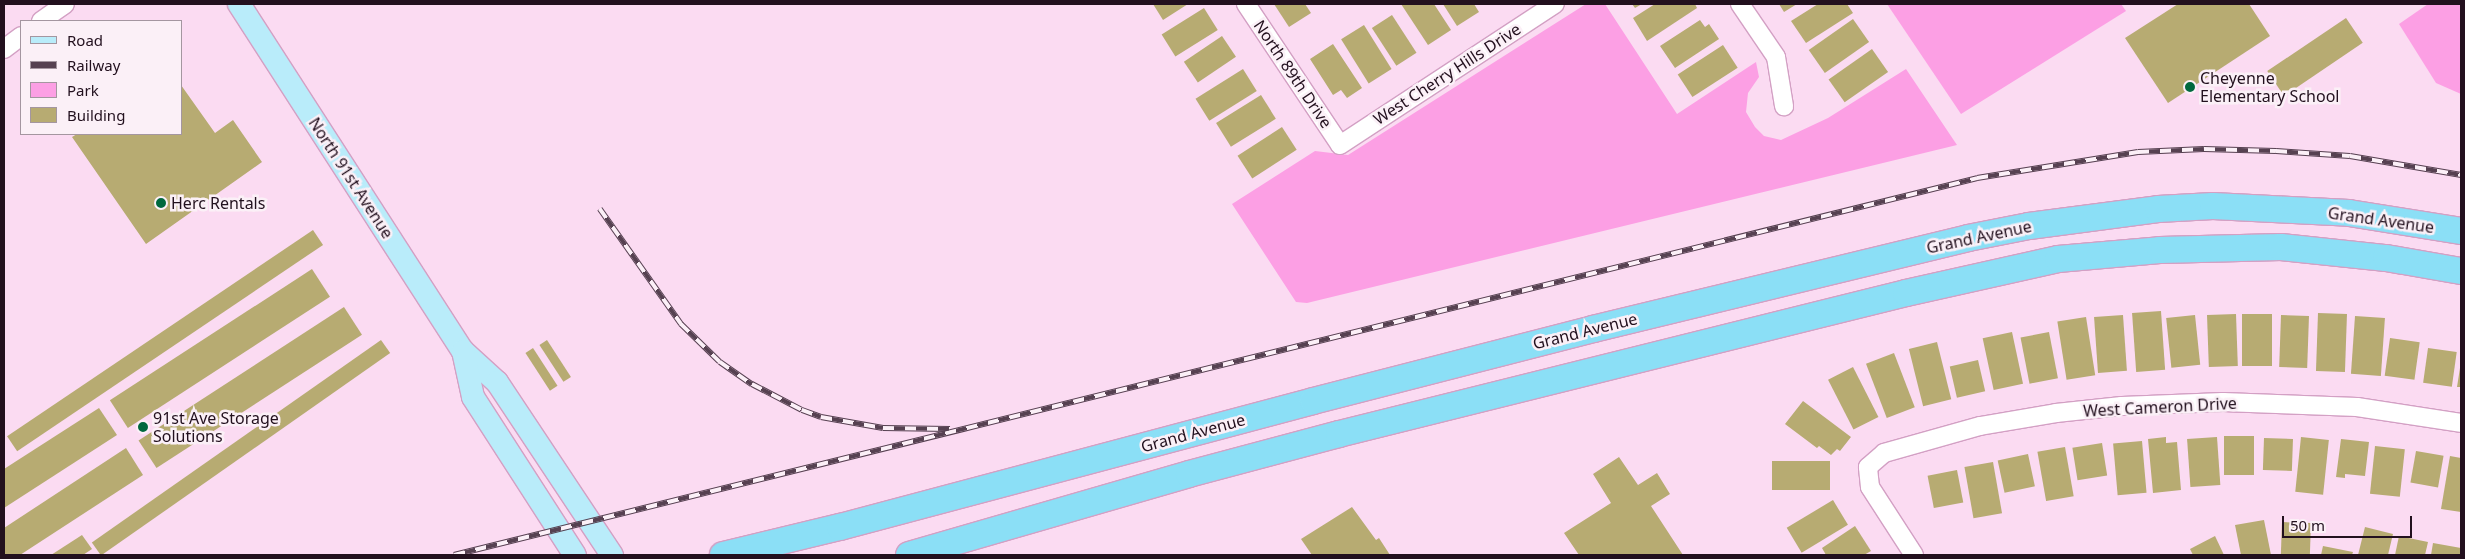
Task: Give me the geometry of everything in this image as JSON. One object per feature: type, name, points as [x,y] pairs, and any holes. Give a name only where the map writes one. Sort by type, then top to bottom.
[{"type":"highway","name":"Grand Avenue","points":[[723,555],[934,503],[1313,401],[1627,321],[1968,238],[2029,226],[2158,209],[2213,206],[2349,213],[2461,231]]},
{"type":"highway","points":[[909,555],[1189,474],[1324,438],[1906,293],[2058,259],[2113,253],[2217,247],[2281,247],[2376,257],[2461,271]]},
{"type":"highway","points":[[1627,321],[1638,360]]},
{"type":"highway","points":[[1313,401],[1324,438]]},
{"type":"main road","name":"North 91st Avenue","points":[[239,4],[463,351],[497,382],[612,555]]},
{"type":"main road","name":"North 91st Avenue","points":[[463,351],[473,396],[575,555]]},
{"type":"street","points":[[42,20],[65,4]]},
{"type":"street","name":"North 89th Drive","points":[[1246,4],[1340,144]]},
{"type":"street","name":"West Cherry Hills Drive","points":[[1340,144],[1555,4]]},
{"type":"street","points":[[1740,4],[1776,57],[1784,106]]},
{"type":"street","points":[[4,49],[20,37]]},
{"type":"street","name":"West Cameron Drive","points":[[1914,555],[1870,487],[1868,467],[1884,453],[1980,426],[2056,413],[2122,406],[2223,402],[2348,407],[2461,424]]},
{"type":"green space","points":[[1586,4],[1605,4],[1677,114],[1756,62],[1759,77],[1748,93],[1746,112],[1755,127],[1764,136],[1781,140],[1828,118],[1906,69],[1957,145],[1307,303],[1296,302],[1232,204],[1315,151],[1348,155]]},
{"type":"green space","points":[[1887,4],[2121,4],[2126,11],[1961,114]]},
{"type":"green space","points":[[2428,4],[2461,4],[2461,94],[2436,83],[2399,24]]},
{"type":"building","points":[[1153,4],[1188,4],[1163,20]]},
{"type":"building","points":[[1274,4],[1305,4],[1311,13],[1289,27]]},
{"type":"building","points":[[1401,4],[1434,4],[1451,30],[1428,45]]},
{"type":"building","points":[[1443,4],[1474,4],[1479,12],[1457,26]]},
{"type":"building","points":[[1632,4],[1642,4],[1635,8]]},
{"type":"building","points":[[1655,4],[1695,4],[1697,8],[1647,41],[1633,18]]},
{"type":"building","points":[[1779,4],[1797,4],[1784,12]]},
{"type":"building","points":[[1818,4],[1847,4],[1853,13],[1806,43],[1791,21]]},
{"type":"building","points":[[2178,4],[2249,4],[2270,36],[2168,103],[2125,38]]},
{"type":"building","points":[[1204,8],[1218,30],[1175,57],[1162,34]]},
{"type":"building","points":[[1392,15],[1417,53],[1396,66],[1372,28]]},
{"type":"building","points":[[2346,18],[2363,43],[2284,96],[2267,71]]},
{"type":"building","points":[[1853,19],[1869,42],[1825,73],[1809,50]]},
{"type":"building","points":[[1700,20],[1705,27],[1709,24],[1719,39],[1675,68],[1660,46]]},
{"type":"building","points":[[1364,25],[1392,69],[1369,83],[1341,39]]},
{"type":"building","points":[[1222,36],[1236,57],[1198,82],[1184,62]]},
{"type":"building","points":[[1333,44],[1362,88],[1347,98],[1341,90],[1333,95],[1310,59]]},
{"type":"building","points":[[1723,45],[1738,68],[1692,97],[1678,74]]},
{"type":"building","points":[[1872,49],[1888,72],[1845,102],[1829,79]]},
{"type":"building","points":[[1243,69],[1257,91],[1209,121],[1196,99]]},
{"type":"building","name":"Herc Rentals","points":[[182,86],[215,133],[233,120],[262,162],[146,244],[72,137],[75,135],[182,135]]},
{"type":"building","points":[[1261,95],[1276,119],[1231,147],[1216,123]]},
{"type":"building","points":[[1282,127],[1297,150],[1252,179],[1238,156]]},
{"type":"building","points":[[313,230],[323,245],[17,451],[7,436]]},
{"type":"building","points":[[312,269],[330,297],[128,428],[110,400]]},
{"type":"building","points":[[344,307],[362,335],[156,468],[139,440]]},
{"type":"building","points":[[2161,311],[2165,370],[2136,372],[2132,313]]},
{"type":"building","points":[[2318,313],[2347,314],[2345,372],[2316,371]]},
{"type":"building","points":[[2236,314],[2238,366],[2209,367],[2207,315]]},
{"type":"building","points":[[2242,314],[2272,314],[2272,366],[2242,366]]},
{"type":"building","points":[[2123,315],[2127,371],[2098,373],[2094,317]]},
{"type":"building","points":[[2195,315],[2200,365],[2171,368],[2166,318]]},
{"type":"building","points":[[2281,315],[2309,316],[2307,368],[2279,367]]},
{"type":"building","points":[[2355,316],[2385,318],[2381,376],[2351,374]]},
{"type":"building","points":[[2086,317],[2095,375],[2067,380],[2057,322]]},
{"type":"building","points":[[2012,332],[2023,384],[1994,390],[1983,338]]},
{"type":"building","points":[[2049,332],[2058,378],[2030,384],[2021,338]]},
{"type":"building","points":[[2390,338],[2420,342],[2414,380],[2385,376]]},
{"type":"building","points":[[381,340],[390,353],[102,555],[92,542]]},
{"type":"building","points":[[547,340],[571,377],[563,382],[539,345]]},
{"type":"building","points":[[1937,342],[1951,399],[1923,406],[1909,349]]},
{"type":"building","points":[[533,348],[558,386],[550,391],[525,353]]},
{"type":"building","points":[[2428,348],[2457,352],[2452,387],[2423,383]]},
{"type":"building","points":[[1894,353],[1915,407],[1887,418],[1866,364]]},
{"type":"building","points":[[1978,360],[1985,391],[1957,398],[1950,367]]},
{"type":"building","points":[[1853,367],[1878,417],[1853,430],[1828,380]]},
{"type":"building","points":[[2460,368],[2461,387],[2457,387]]},
{"type":"building","points":[[1803,401],[1851,437],[1840,451],[1837,449],[1831,455],[1819,446],[1817,448],[1785,424]]},
{"type":"building","points":[[99,408],[117,435],[4,508],[4,469]]},
{"type":"building","points":[[2224,436],[2254,436],[2254,475],[2224,475]]},
{"type":"building","points":[[2166,437],[2166,443],[2177,442],[2181,490],[2153,493],[2148,439]]},
{"type":"building","points":[[2217,437],[2220,485],[2190,487],[2187,439]]},
{"type":"building","points":[[2301,437],[2329,440],[2323,495],[2295,492]]},
{"type":"building","points":[[2264,438],[2293,439],[2292,471],[2263,470]]},
{"type":"building","points":[[2341,439],[2369,442],[2365,476],[2345,474],[2345,478],[2336,477]]},
{"type":"building","points":[[2142,441],[2147,493],[2118,495],[2113,444]]},
{"type":"building","points":[[2102,443],[2107,476],[2078,480],[2072,448]]},
{"type":"building","points":[[2375,446],[2405,449],[2400,497],[2370,494]]},
{"type":"building","points":[[2065,447],[2074,496],[2046,501],[2037,452]]},
{"type":"building","points":[[126,448],[143,475],[20,555],[4,555],[4,528]]},
{"type":"building","points":[[2416,451],[2444,456],[2438,487],[2410,483]]},
{"type":"building","points":[[2028,454],[2035,486],[2005,493],[1998,460]]},
{"type":"building","points":[[2450,456],[2461,458],[2461,512],[2441,509]]},
{"type":"building","points":[[1619,457],[1638,485],[1657,473],[1670,494],[1651,506],[1683,555],[1579,555],[1564,533],[1611,503],[1593,474]]},
{"type":"building","points":[[1772,461],[1830,461],[1830,490],[1772,490]]},
{"type":"building","points":[[1993,462],[2002,513],[1973,518],[1964,467]]},
{"type":"building","points":[[1957,470],[1963,502],[1934,508],[1928,476]]},
{"type":"building","points":[[1833,500],[1848,525],[1802,553],[1787,528]]},
{"type":"building","points":[[1352,507],[1376,540],[1379,538],[1390,555],[1312,555],[1301,539]]},
{"type":"building","points":[[2264,520],[2271,555],[2241,555],[2235,525]]},
{"type":"building","points":[[2282,522],[2311,523],[2310,555],[2281,555]]},
{"type":"building","points":[[1855,526],[1871,551],[1864,555],[1826,555],[1822,548]]},
{"type":"building","points":[[2365,527],[2393,534],[2388,555],[2358,555]]},
{"type":"building","points":[[82,535],[92,549],[83,555],[51,555]]},
{"type":"building","points":[[2215,536],[2224,555],[2193,555],[2190,549]]},
{"type":"building","points":[[2399,536],[2428,542],[2425,555],[2395,555]]},
{"type":"building","points":[[2433,543],[2461,548],[2460,555],[2431,555]]},
{"type":"building","points":[[2323,546],[2353,552],[2352,555],[2321,555]]},
{"type":"railway","points":[[454,555],[1977,178],[2138,152],[2204,149],[2350,156],[2461,175]]},
{"type":"railway","points":[[600,209],[681,324],[720,362],[752,384],[802,410],[821,417],[883,428],[950,429]]},
{"type":"place","name":"Cheyenne Elementary School","points":[[2190,87]]},
{"type":"place","name":"Herc Rentals","points":[[161,203]]},
{"type":"place","name":"91st Ave Storage Solutions","points":[[143,427]]}]
